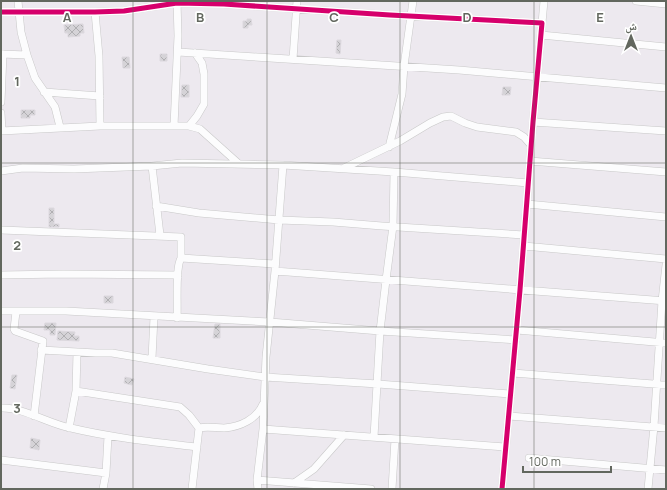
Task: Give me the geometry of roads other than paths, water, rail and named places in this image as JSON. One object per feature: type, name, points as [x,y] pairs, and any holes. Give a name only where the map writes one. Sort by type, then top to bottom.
[{"type":"street","points":[[18,1],[18,12],[27,55],[35,78],[56,107],[60,127]]},
{"type":"street","points":[[133,1],[133,9]]},
{"type":"street","points":[[389,147],[402,94],[404,66],[413,1]]},
{"type":"street","points":[[502,489],[517,330],[544,1]]},
{"type":"street","points":[[636,1],[666,4]]},
{"type":"street","points":[[1,12],[95,12],[133,9],[177,2],[297,5],[411,16],[542,23]]},
{"type":"street","points":[[174,126],[178,52],[177,2]]},
{"type":"street","points":[[293,59],[297,5]]},
{"type":"street","points":[[95,12],[99,56],[100,126]]},
{"type":"street","points":[[541,35],[666,47]]},
{"type":"street","points":[[178,52],[404,66],[666,88]]},
{"type":"street","points":[[189,126],[204,104],[204,74],[202,63],[195,53]]},
{"type":"street","points":[[1,102],[2,54],[27,55]]},
{"type":"street","points":[[44,92],[100,96]]},
{"type":"street","points":[[1,113],[2,131],[60,127],[189,126],[200,129],[239,164]]},
{"type":"street","points":[[342,169],[389,147],[443,117],[451,116],[464,123],[477,127],[516,132],[524,137],[531,145]]},
{"type":"street","points":[[533,122],[666,131]]},
{"type":"street","points":[[530,161],[666,172]]},
{"type":"street","points":[[1,171],[23,168],[152,166],[182,163],[283,165],[528,183]]},
{"type":"street","points":[[258,489],[257,480],[263,429],[265,377],[283,165]]},
{"type":"street","points":[[152,166],[160,235]]},
{"type":"street","points":[[374,437],[380,331],[394,226],[394,172]]},
{"type":"street","points":[[527,204],[666,217]]},
{"type":"street","points":[[156,206],[199,213],[279,220],[333,222],[524,235]]},
{"type":"street","points":[[1,230],[181,237],[177,318]]},
{"type":"street","points":[[524,246],[666,259]]},
{"type":"street","points":[[180,258],[386,280],[664,301]]},
{"type":"street","points":[[648,489],[656,384],[663,343],[666,265]]},
{"type":"street","points":[[1,275],[178,275]]},
{"type":"street","points":[[1,312],[66,311],[270,322],[516,340]]},
{"type":"street","points":[[16,312],[14,330],[43,341],[34,416]]},
{"type":"street","points":[[152,358],[154,316]]},
{"type":"street","points":[[517,330],[663,343]]},
{"type":"street","points":[[41,350],[96,353],[105,352],[152,358],[208,369],[265,377],[511,394]]},
{"type":"street","points":[[69,428],[76,391],[77,352]]},
{"type":"street","points":[[513,373],[666,385]]},
{"type":"street","points":[[76,391],[180,407],[189,415],[199,428],[192,489]]},
{"type":"street","points":[[199,428],[225,428],[238,426],[260,411],[264,402]]},
{"type":"street","points":[[1,408],[16,410],[69,428],[108,436],[197,447]]},
{"type":"street","points":[[509,416],[666,428]]},
{"type":"street","points":[[263,429],[506,447]]},
{"type":"street","points":[[294,483],[314,469],[344,435]]},
{"type":"street","points":[[103,489],[106,473],[108,436]]},
{"type":"street","points":[[392,489],[395,439]]},
{"type":"street","points":[[529,458],[666,470]]},
{"type":"street","points":[[1,460],[106,473]]},
{"type":"street","points":[[257,480],[371,489]]}]
